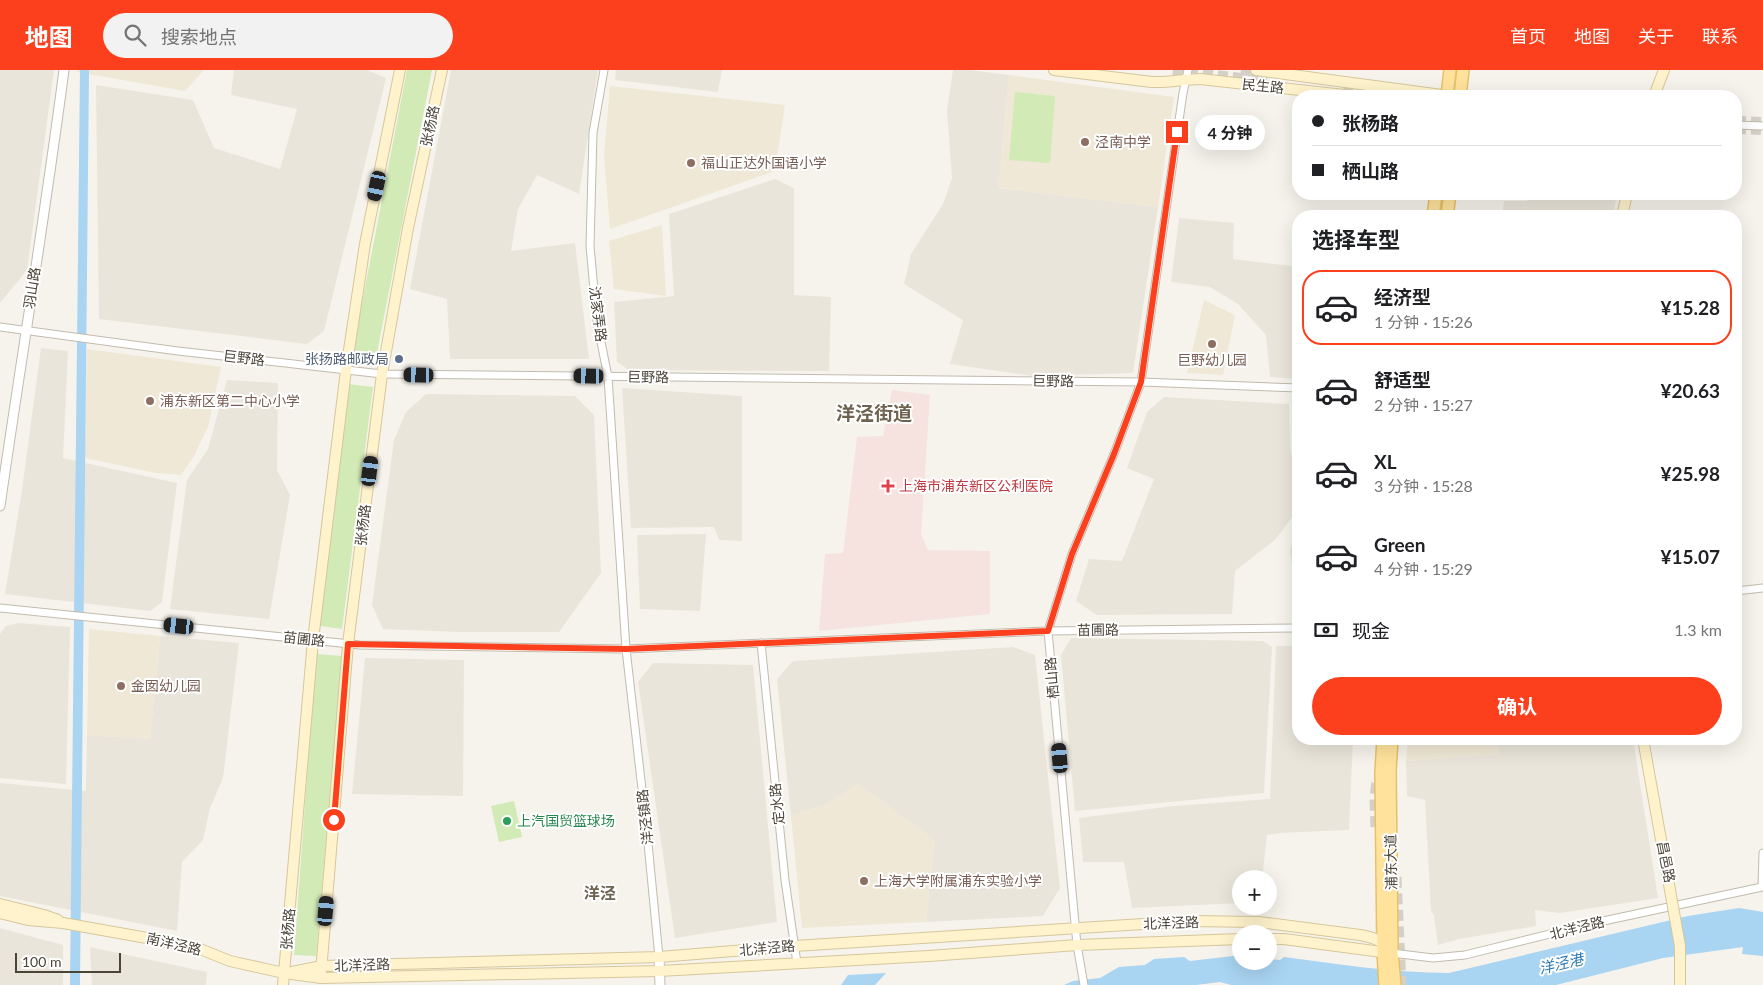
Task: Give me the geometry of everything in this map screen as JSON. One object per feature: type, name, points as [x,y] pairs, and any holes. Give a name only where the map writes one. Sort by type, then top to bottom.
[{"type":"main road","name":"张杨路","points":[[283,985],[313,640],[346,370],[365,244],[400,70]]},
{"type":"main road","name":"张杨路","points":[[320,982],[348,644],[382,374],[408,228],[442,70]]},
{"type":"main road","name":"民生路","points":[[1054,70],[1169,83],[1187,75],[1200,79],[1300,90]]},
{"type":"main road","name":"民生路","points":[[1256,70],[1404,90]]},
{"type":"main road","points":[[1448,90],[1450,70]]},
{"type":"main road","points":[[1461,90],[1463,70]]},
{"type":"main road","points":[[1656,90],[1664,70]]},
{"type":"main road","name":"浦东大道","points":[[1383,745],[1381,772],[1387,954],[1395,985]]},
{"type":"main road","name":"浦东大道","points":[[1385,985],[1392,745]]},
{"type":"main road","name":"昌邑路","points":[[1644,745],[1680,946],[1680,985]]},
{"type":"main road","name":"南洋泾路","points":[[0,904],[44,914],[63,923]]},
{"type":"main road","name":"南洋泾路","points":[[0,913],[28,920],[63,923],[192,947],[230,961],[284,974]]},
{"type":"main road","name":"北洋泾路","points":[[284,974],[322,966],[659,957],[794,946],[1191,921],[1259,922],[1360,935],[1373,938],[1387,954]]},
{"type":"main road","name":"北洋泾路","points":[[284,974],[320,982],[659,970],[1077,945],[1232,938]]},
{"type":"main road","name":"北洋泾路","points":[[1277,939],[1387,954]]},
{"type":"street","name":"羽山路","points":[[0,506],[48,194],[64,70]]},
{"type":"street","name":"沈家弄路","points":[[604,70],[593,133],[590,246],[597,322],[608,377],[626,649]]},
{"type":"street","name":"栖山路","points":[[1084,985],[1077,945],[1048,631],[1072,554],[1114,454],[1141,382],[1187,75]]},
{"type":"street","points":[[1742,125],[1763,126]]},
{"type":"street","name":"巨野路","points":[[0,327],[178,351],[382,374],[1141,382],[1292,388]]},
{"type":"street","points":[[1742,590],[1763,588]]},
{"type":"street","name":"苗圃路","points":[[0,608],[348,644],[626,649],[1048,631],[1292,628]]},
{"type":"street","name":"定水路","points":[[761,644],[785,880],[796,963]]},
{"type":"street","name":"洋泾镇路","points":[[626,649],[647,833],[660,985]]},
{"type":"street","name":"北洋泾路","points":[[1387,954],[1433,958],[1465,955],[1594,923],[1762,887],[1763,853]]},
{"type":"shaded area","points":[[0,70],[54,70],[27,270],[0,303]]},
{"type":"shaded area","points":[[77,70],[204,70],[185,91],[77,72]]},
{"type":"shaded area","points":[[234,70],[367,70],[386,78],[324,331],[307,344],[99,319],[96,85],[193,100],[214,148],[280,169],[297,109],[231,95]]},
{"type":"shaded area","points":[[451,70],[598,70],[579,194],[537,175],[518,209],[511,251],[575,243],[589,359],[450,359],[447,299],[410,289]]},
{"type":"shaded area","points":[[616,70],[722,70],[718,92],[615,80]]},
{"type":"shaded area","points":[[953,70],[1009,75],[999,188],[1158,207],[1133,373],[1033,376],[950,364],[963,320],[904,284],[911,254],[943,204],[952,178],[947,110]]},
{"type":"shaded area","name":"泾南中学","points":[[1009,75],[1174,97],[1158,207],[999,188]]},
{"type":"shaded area","name":"福山正达外国语小学","points":[[610,86],[785,105],[775,171],[610,229],[604,156]]},
{"type":"shaded area","points":[[775,179],[794,188],[794,295],[831,297],[829,371],[629,370],[617,362],[614,302],[674,296],[669,214]]},
{"type":"shaded area","points":[[1616,200],[1614,210],[1503,210],[1504,201]]},
{"type":"shaded area","points":[[1179,218],[1234,223],[1233,259],[1292,266],[1292,379],[1270,377],[1266,335],[1238,304],[1210,287],[1171,282]]},
{"type":"shaded area","points":[[662,225],[666,296],[614,289],[609,241]]},
{"type":"shaded area","name":"巨野幼儿园","points":[[1204,300],[1235,315],[1223,375],[1187,373]]},
{"type":"shaded area","points":[[41,348],[68,351],[63,458],[177,483],[162,602],[150,611],[5,594],[21,497]]},
{"type":"shaded area","name":"浦东新区第二中心小学","points":[[87,349],[221,367],[208,427],[194,456],[181,475],[156,473],[85,458]]},
{"type":"shaded area","points":[[227,380],[278,383],[277,470],[290,495],[269,619],[170,609],[187,480],[208,449]]},
{"type":"shaded area","points":[[622,388],[742,396],[742,541],[719,540],[714,527],[631,528]]},
{"type":"shaded area","name":"上海市浦东新区公利医院","points":[[892,390],[930,395],[921,534],[928,550],[990,551],[990,614],[819,631],[825,554],[843,553],[857,437],[883,436]]},
{"type":"shaded area","points":[[426,394],[575,396],[594,415],[601,573],[559,632],[458,632],[383,629],[372,605],[394,440],[406,412]]},
{"type":"shaded area","points":[[1164,397],[1289,404],[1292,459],[1292,517],[1275,540],[1235,571],[1232,614],[1097,615],[1076,601],[1089,559],[1122,561],[1154,479],[1127,468],[1147,412]]},
{"type":"shaded area","points":[[706,534],[700,611],[640,609],[637,535]]},
{"type":"shaded area","points":[[1292,543],[1292,565],[1290,551]]},
{"type":"shaded area","points":[[18,623],[70,627],[66,784],[0,778],[0,634],[6,626]]},
{"type":"shaded area","name":"金囡幼儿园","points":[[89,629],[160,636],[150,739],[87,735]]},
{"type":"shaded area","points":[[160,636],[239,643],[223,778],[210,808],[203,840],[182,862],[177,931],[0,896],[0,783],[86,791],[87,735],[150,739]]},
{"type":"shaded area","points":[[1071,638],[1263,641],[1272,647],[1264,793],[1075,811],[1061,655]]},
{"type":"shaded area","points":[[1276,646],[1292,646],[1292,745],[1353,745],[1349,830],[1267,835],[1263,870],[1232,870],[1232,903],[1132,908],[1124,862],[1083,862],[1079,818],[1173,806],[1270,799]]},
{"type":"shaded area","points":[[1013,647],[1035,655],[1060,888],[1043,916],[926,922],[934,840],[858,784],[825,805],[791,816],[777,679],[793,661]]},
{"type":"shaded area","points":[[365,658],[464,660],[463,796],[352,794]]},
{"type":"shaded area","points":[[653,663],[753,665],[777,922],[675,938],[638,682]]},
{"type":"shaded area","points":[[1407,745],[1498,745],[1499,754],[1406,761]]},
{"type":"shaded area","points":[[1498,745],[1634,745],[1658,898],[1560,913],[1535,910],[1536,926],[1459,939],[1438,945],[1434,915],[1431,911],[1425,800],[1407,796],[1406,761],[1499,754]]},
{"type":"shaded area","name":"上海大学附属浦东实验小学","points":[[858,784],[934,840],[926,922],[802,928],[791,816],[825,805]]},
{"type":"shaded area","points":[[0,928],[63,945],[63,985],[0,985]]},
{"type":"shaded area","points":[[90,947],[207,972],[206,985],[92,985]]},
{"type":"green space","points":[[407,70],[432,70],[377,353],[353,350]]},
{"type":"green space","points":[[1015,92],[1055,96],[1050,163],[1009,160]]},
{"type":"green space","points":[[348,384],[373,387],[342,629],[315,625]]},
{"type":"green space","points":[[316,654],[342,656],[316,956],[294,955]]},
{"type":"green space","name":"上汽国贸篮球场","points":[[514,801],[522,837],[499,842],[491,806]]},
{"type":"water","points":[[80,70],[89,70],[80,985],[70,985]]},
{"type":"water","name":"洋泾港","points":[[1739,908],[1763,912],[1763,956],[1742,954],[1743,947],[1663,958],[1556,985],[1231,985],[1220,982],[1196,985],[1064,985],[1073,981],[1100,978],[1119,967],[1145,965],[1154,959],[1184,957],[1190,961],[1232,956],[1232,970],[1277,970],[1277,960],[1284,957],[1387,970],[1449,973],[1688,916]]},
{"type":"water","points":[[886,973],[875,985],[841,985],[848,975]]},
{"type":"tunnel","points":[[1173,70],[1267,81]]},
{"type":"tunnel","points":[[1241,70],[1265,73]]},
{"type":"tunnel","points":[[1742,121],[1763,122]]},
{"type":"tunnel","points":[[1742,129],[1763,130]]},
{"type":"tunnel","points":[[1376,827],[1375,799],[1377,780]]},
{"type":"tunnel","points":[[1396,877],[1401,985]]},
{"type":"place","name":"泾南中学","points":[[1085,142]]},
{"type":"place","name":"福山正达外国语小学","points":[[691,163]]},
{"type":"place","name":"巨野幼儿园","points":[[1212,344]]},
{"type":"place","name":"张扬路邮政局","points":[[399,359]]},
{"type":"place","name":"浦东新区第二中心小学","points":[[150,401]]},
{"type":"place","name":"上海市浦东新区公利医院","points":[[888,486]]},
{"type":"place","name":"金囡幼儿园","points":[[121,686]]},
{"type":"place","name":"上汽国贸篮球场","points":[[507,821]]},
{"type":"place","name":"上海大学附属浦东实验小学","points":[[864,881]]},
{"type":"district","name":"洋泾街道","points":[[874,413]]},
{"type":"district","name":"洋泾","points":[[600,893]]},
{"type":"route","points":[[334,820],[348,644],[626,649],[1048,631],[1072,554],[1114,454],[1141,382],[1177,132]]}]
